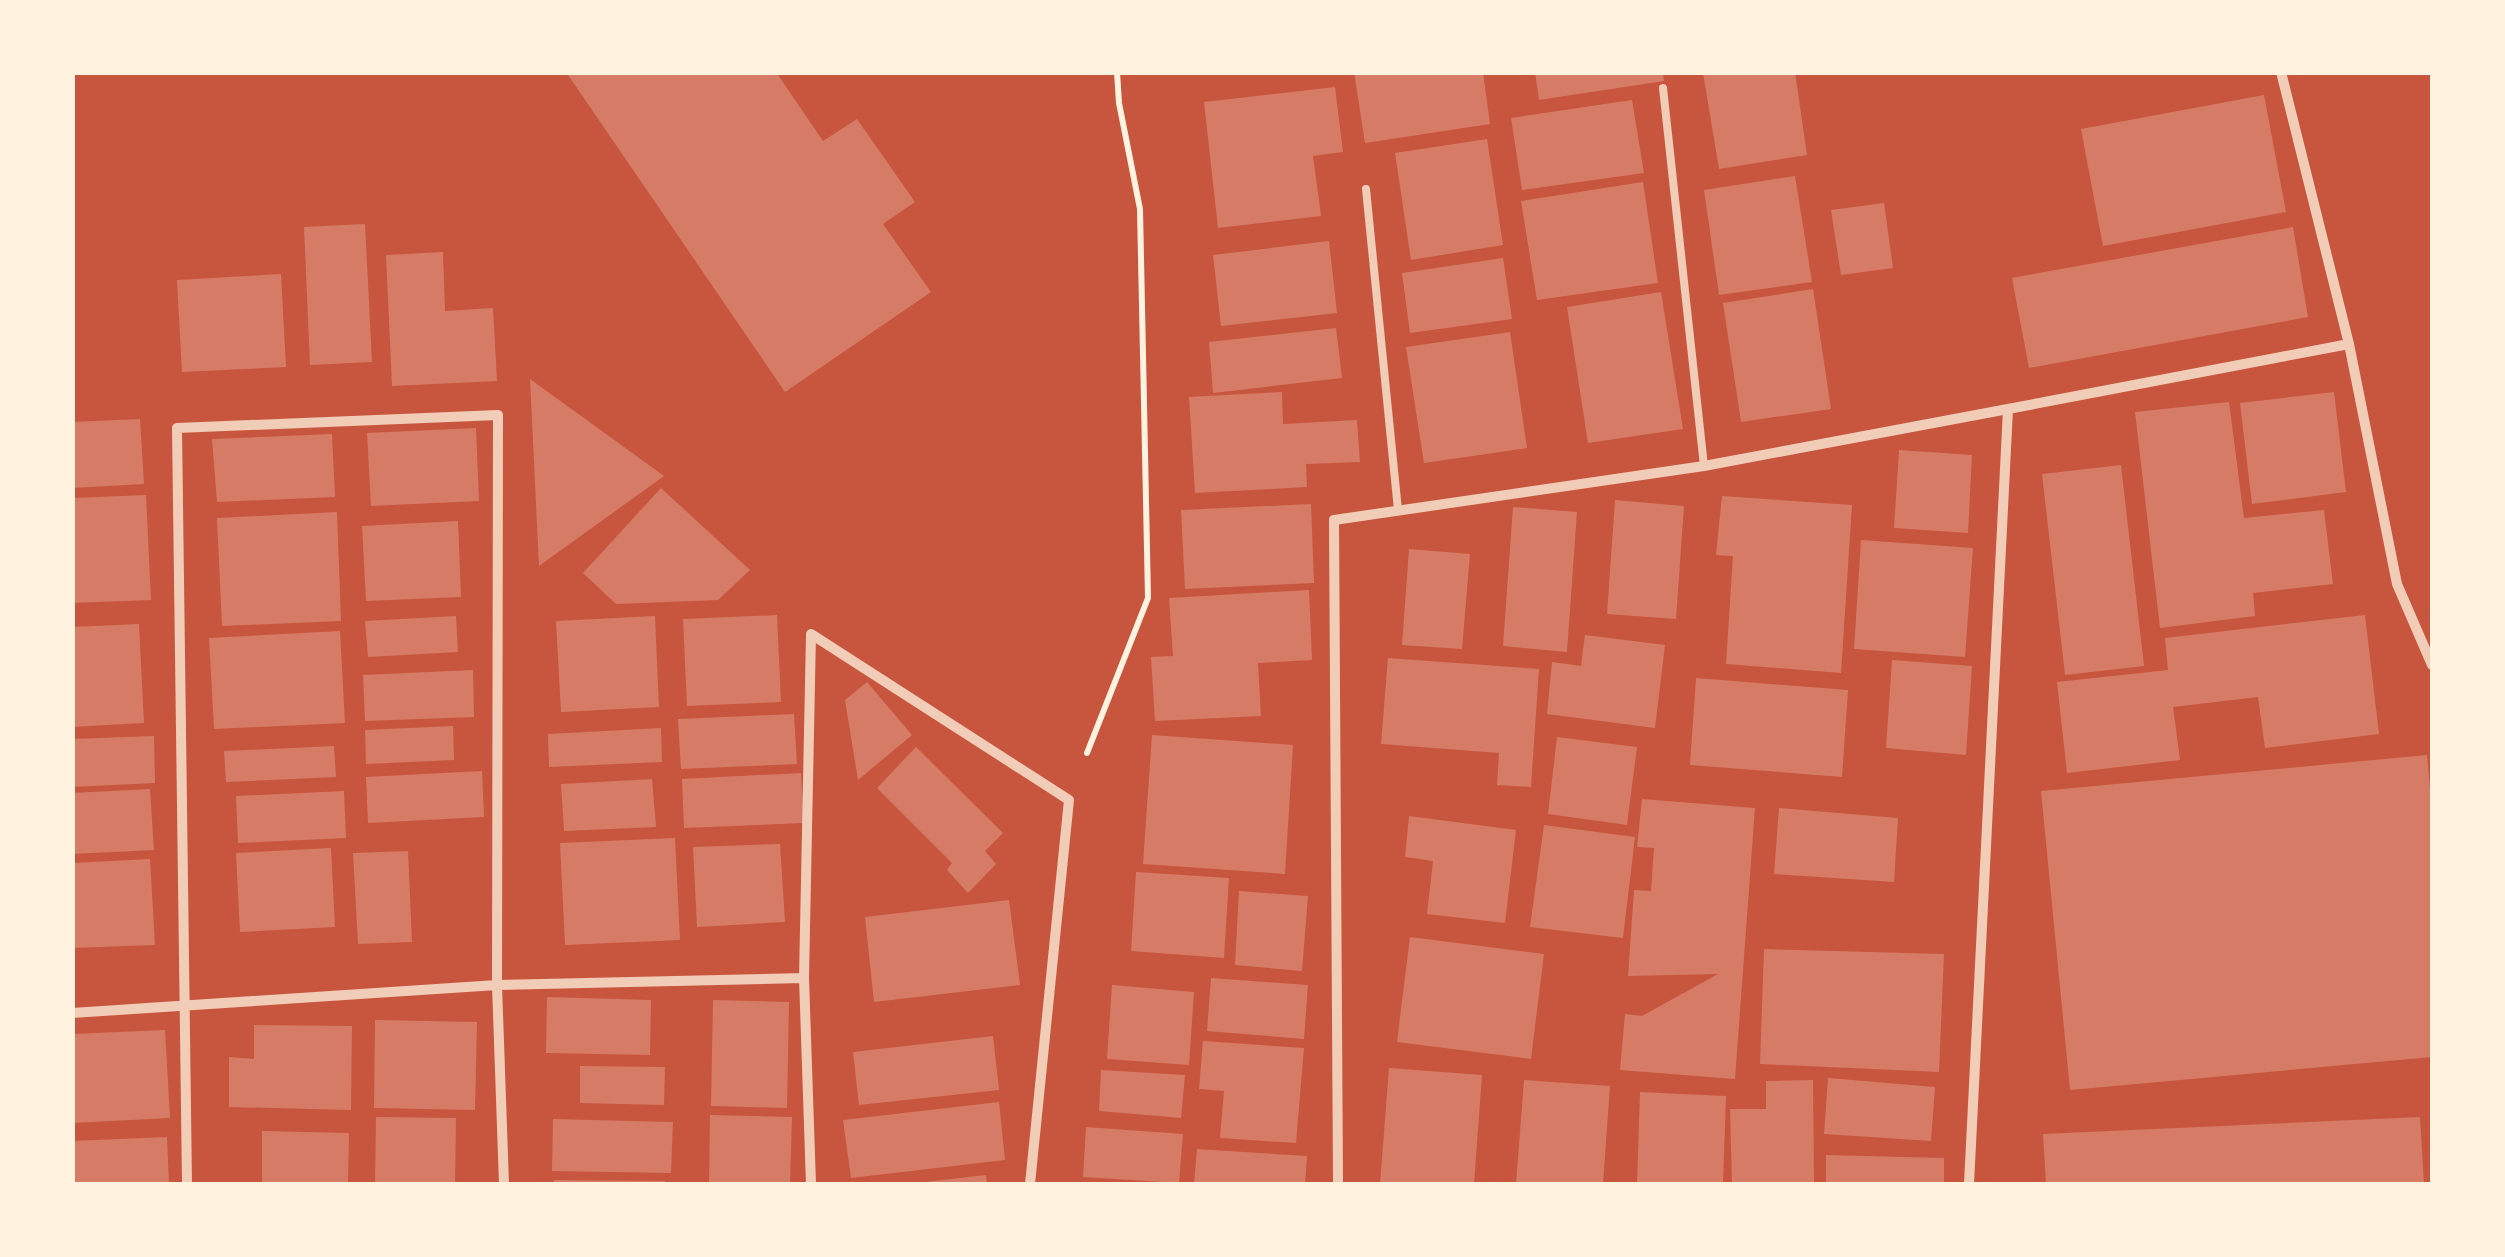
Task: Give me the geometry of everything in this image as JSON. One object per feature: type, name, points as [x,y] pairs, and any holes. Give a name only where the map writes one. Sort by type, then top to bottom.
[{"type":"street","points":[[2281,72],[2349,344],[2397,584],[2432,665]]},
{"type":"street","points":[[1338,1184],[1334,520],[1704,466],[2349,344]]},
{"type":"street","points":[[1969,1184],[2008,409]]},
{"type":"street","points":[[187,1184],[178,428],[498,415],[498,985],[504,1184]]},
{"type":"street","points":[[811,1184],[804,978],[812,634],[1068,800],[1030,1184]]},
{"type":"street","points":[[72,1012],[498,985],[804,978]]},
{"type":"lane","points":[[1663,88],[1704,466]]},
{"type":"lane","points":[[1366,189],[1398,510]]},
{"type":"path","points":[[1068,800],[1148,598],[1140,209],[1118,103],[1117,72]]},
{"type":"building","points":[[566,72],[776,72],[823,141],[857,119],[915,202],[883,224],[931,292],[785,392]]},
{"type":"building","points":[[1354,72],[1483,72],[1490,124],[1365,143]]},
{"type":"building","points":[[1535,72],[1663,72],[1664,81],[1539,100]]},
{"type":"building","points":[[1795,72],[1807,155],[1719,169],[1703,73]]},
{"type":"building","points":[[1335,87],[1343,152],[1313,156],[1321,216],[1218,228],[1204,102]]},
{"type":"building","points":[[2264,95],[2286,212],[2103,246],[2081,129]]},
{"type":"building","points":[[1632,100],[1644,173],[1522,190],[1511,118]]},
{"type":"building","points":[[1487,139],[1503,245],[1411,260],[1395,153]]},
{"type":"building","points":[[1795,176],[1812,282],[1719,295],[1704,190]]},
{"type":"building","points":[[1643,182],[1658,283],[1537,300],[1521,201]]},
{"type":"building","points":[[1884,203],[1893,268],[1841,275],[1831,210]]},
{"type":"building","points":[[365,224],[372,362],[310,365],[304,227]]},
{"type":"building","points":[[2293,227],[2308,317],[2029,368],[2012,278]]},
{"type":"building","points":[[1329,241],[1337,313],[1221,326],[1213,255]]},
{"type":"building","points":[[443,252],[445,311],[493,308],[497,381],[392,386],[386,255]]},
{"type":"building","points":[[1503,258],[1512,319],[1410,333],[1402,273]]},
{"type":"building","points":[[281,274],[286,367],[182,372],[177,280]]},
{"type":"building","points":[[1813,289],[1831,409],[1741,422],[1723,303]]},
{"type":"building","points":[[1661,292],[1683,429],[1588,443],[1567,307]]},
{"type":"building","points":[[1336,328],[1342,378],[1213,393],[1209,342]]},
{"type":"building","points":[[1510,332],[1527,448],[1424,463],[1406,347]]},
{"type":"building","points":[[530,379],[664,476],[539,566]]},
{"type":"building","points":[[1282,392],[1283,424],[1357,420],[1360,462],[1306,464],[1307,487],[1195,493],[1189,397]]},
{"type":"building","points":[[2334,392],[2346,492],[2252,504],[2240,403]]},
{"type":"building","points":[[2229,402],[2244,518],[2324,510],[2333,584],[2253,593],[2255,616],[2160,628],[2135,412]]},
{"type":"building","points":[[140,419],[144,484],[72,488],[72,422]]},
{"type":"building","points":[[476,428],[479,501],[371,506],[367,433]]},
{"type":"building","points":[[332,434],[335,497],[217,502],[212,439]]},
{"type":"building","points":[[1899,450],[1972,455],[1968,533],[1894,528]]},
{"type":"building","points":[[2121,465],[2144,666],[2065,675],[2042,474]]},
{"type":"building","points":[[661,488],[750,570],[718,600],[616,604],[583,573]]},
{"type":"building","points":[[146,495],[151,600],[72,603],[72,498]]},
{"type":"building","points":[[1722,496],[1852,505],[1841,673],[1726,664],[1733,556],[1716,555]]},
{"type":"building","points":[[1615,500],[1684,506],[1676,619],[1607,614]]},
{"type":"building","points":[[1311,504],[1314,583],[1185,589],[1181,510]]},
{"type":"building","points":[[1513,507],[1577,512],[1567,652],[1503,646]]},
{"type":"building","points":[[337,512],[341,621],[222,626],[217,518]]},
{"type":"building","points":[[458,521],[461,597],[366,601],[362,526]]},
{"type":"building","points":[[1861,540],[1973,548],[1965,657],[1854,649]]},
{"type":"building","points":[[1409,549],[1470,554],[1462,649],[1402,645]]},
{"type":"building","points":[[1309,590],[1312,660],[1258,663],[1261,716],[1155,721],[1151,657],[1173,656],[1169,598]]},
{"type":"building","points":[[777,615],[781,702],[687,706],[683,619]]},
{"type":"building","points":[[2365,615],[2379,734],[2265,748],[2258,697],[2173,707],[2180,760],[2067,773],[2057,682],[2168,670],[2165,638]]},
{"type":"building","points":[[456,616],[458,652],[368,657],[365,621]]},
{"type":"building","points":[[655,616],[659,707],[561,712],[556,621]]},
{"type":"building","points":[[139,624],[144,723],[72,727],[72,627]]},
{"type":"building","points":[[340,631],[345,723],[214,729],[209,638]]},
{"type":"building","points":[[1585,635],[1665,645],[1655,728],[1547,714],[1552,662],[1581,666]]},
{"type":"building","points":[[1388,658],[1539,669],[1531,787],[1497,785],[1499,753],[1381,744]]},
{"type":"building","points":[[1892,660],[1972,666],[1966,755],[1886,748]]},
{"type":"building","points":[[473,670],[474,717],[365,721],[363,675]]},
{"type":"building","points":[[1696,678],[1848,690],[1842,777],[1690,765]]},
{"type":"building","points":[[867,682],[912,735],[858,780],[845,700]]},
{"type":"building","points":[[794,714],[797,764],[681,769],[678,719]]},
{"type":"building","points":[[453,726],[454,760],[366,764],[365,730]]},
{"type":"building","points":[[661,728],[662,762],[549,767],[548,734]]},
{"type":"building","points":[[1152,735],[1293,745],[1285,874],[1143,864]]},
{"type":"building","points":[[154,736],[155,783],[72,787],[72,739]]},
{"type":"building","points":[[1557,737],[1637,747],[1627,825],[1548,814]]},
{"type":"building","points":[[334,746],[336,777],[226,782],[224,751]]},
{"type":"building","points":[[916,747],[1003,833],[985,851],[996,864],[968,893],[947,870],[952,863],[877,788]]},
{"type":"building","points":[[2427,755],[2432,810],[2432,1057],[2070,1090],[2041,791]]},
{"type":"building","points":[[482,771],[484,817],[368,823],[366,777]]},
{"type":"building","points":[[801,773],[804,823],[684,828],[682,779]]},
{"type":"building","points":[[652,779],[656,827],[564,831],[561,784]]},
{"type":"building","points":[[150,789],[154,850],[72,854],[72,793]]},
{"type":"building","points":[[344,791],[346,838],[238,843],[236,796]]},
{"type":"building","points":[[1642,799],[1755,808],[1735,1079],[1620,1070],[1625,1014],[1642,1016],[1718,974],[1628,976],[1634,890],[1651,891],[1654,848],[1637,847]]},
{"type":"building","points":[[1779,808],[1898,818],[1894,882],[1774,874]]},
{"type":"building","points":[[1409,816],[1516,830],[1505,923],[1427,914],[1433,861],[1405,857]]},
{"type":"building","points":[[1544,825],[1635,837],[1623,938],[1530,927]]},
{"type":"building","points":[[675,838],[680,940],[565,945],[560,843]]},
{"type":"building","points":[[780,844],[785,922],[697,927],[693,847]]},
{"type":"building","points":[[331,848],[335,927],[240,932],[236,853]]},
{"type":"building","points":[[408,851],[412,942],[358,944],[353,853]]},
{"type":"building","points":[[150,859],[155,945],[72,948],[72,863]]},
{"type":"building","points":[[1136,872],[1229,878],[1224,958],[1131,951]]},
{"type":"building","points":[[1239,891],[1308,896],[1302,971],[1235,965]]},
{"type":"building","points":[[1009,900],[1020,985],[874,1002],[865,917]]},
{"type":"building","points":[[1410,937],[1544,954],[1531,1059],[1397,1042]]},
{"type":"building","points":[[1764,949],[1944,954],[1939,1072],[1760,1064]]},
{"type":"building","points":[[1211,978],[1308,985],[1304,1039],[1207,1031]]},
{"type":"building","points":[[1112,985],[1194,992],[1189,1065],[1107,1059]]},
{"type":"building","points":[[547,997],[651,1000],[650,1055],[546,1053]]},
{"type":"building","points":[[713,1000],[789,1002],[787,1108],[711,1106]]},
{"type":"building","points":[[375,1020],[477,1022],[475,1110],[374,1108]]},
{"type":"building","points":[[254,1025],[352,1026],[351,1110],[229,1107],[229,1057],[254,1059]]},
{"type":"building","points":[[165,1030],[170,1118],[72,1123],[72,1034]]},
{"type":"building","points":[[993,1036],[999,1090],[859,1105],[853,1052]]},
{"type":"building","points":[[1203,1041],[1304,1048],[1296,1143],[1220,1138],[1224,1091],[1199,1089]]},
{"type":"building","points":[[580,1066],[665,1067],[664,1105],[580,1103]]},
{"type":"building","points":[[1389,1068],[1482,1075],[1474,1184],[1380,1184]]},
{"type":"building","points":[[1101,1070],[1185,1075],[1181,1118],[1099,1111]]},
{"type":"building","points":[[1828,1078],[1935,1087],[1931,1141],[1824,1134]]},
{"type":"building","points":[[1524,1080],[1610,1086],[1603,1184],[1516,1184]]},
{"type":"building","points":[[1813,1080],[1814,1184],[1732,1184],[1730,1109],[1766,1109],[1766,1081]]},
{"type":"building","points":[[1640,1092],[1726,1096],[1723,1184],[1637,1184]]},
{"type":"building","points":[[999,1102],[1005,1160],[851,1178],[843,1120]]},
{"type":"building","points":[[710,1115],[792,1117],[790,1184],[709,1184]]},
{"type":"building","points":[[376,1117],[456,1118],[455,1184],[375,1184]]},
{"type":"building","points":[[2420,1117],[2424,1184],[2046,1184],[2043,1134]]},
{"type":"building","points":[[553,1119],[673,1122],[671,1173],[552,1171]]},
{"type":"building","points":[[1086,1127],[1183,1134],[1179,1183],[1083,1177]]},
{"type":"building","points":[[262,1131],[349,1133],[348,1184],[262,1184]]},
{"type":"building","points":[[167,1137],[169,1184],[72,1184],[72,1141]]},
{"type":"building","points":[[1197,1149],[1307,1156],[1305,1184],[1194,1184]]},
{"type":"building","points":[[1826,1155],[1944,1158],[1944,1184],[1826,1184]]},
{"type":"building","points":[[986,1175],[987,1184],[925,1184],[925,1182]]},
{"type":"building","points":[[554,1180],[665,1181],[665,1184],[554,1184]]}]
